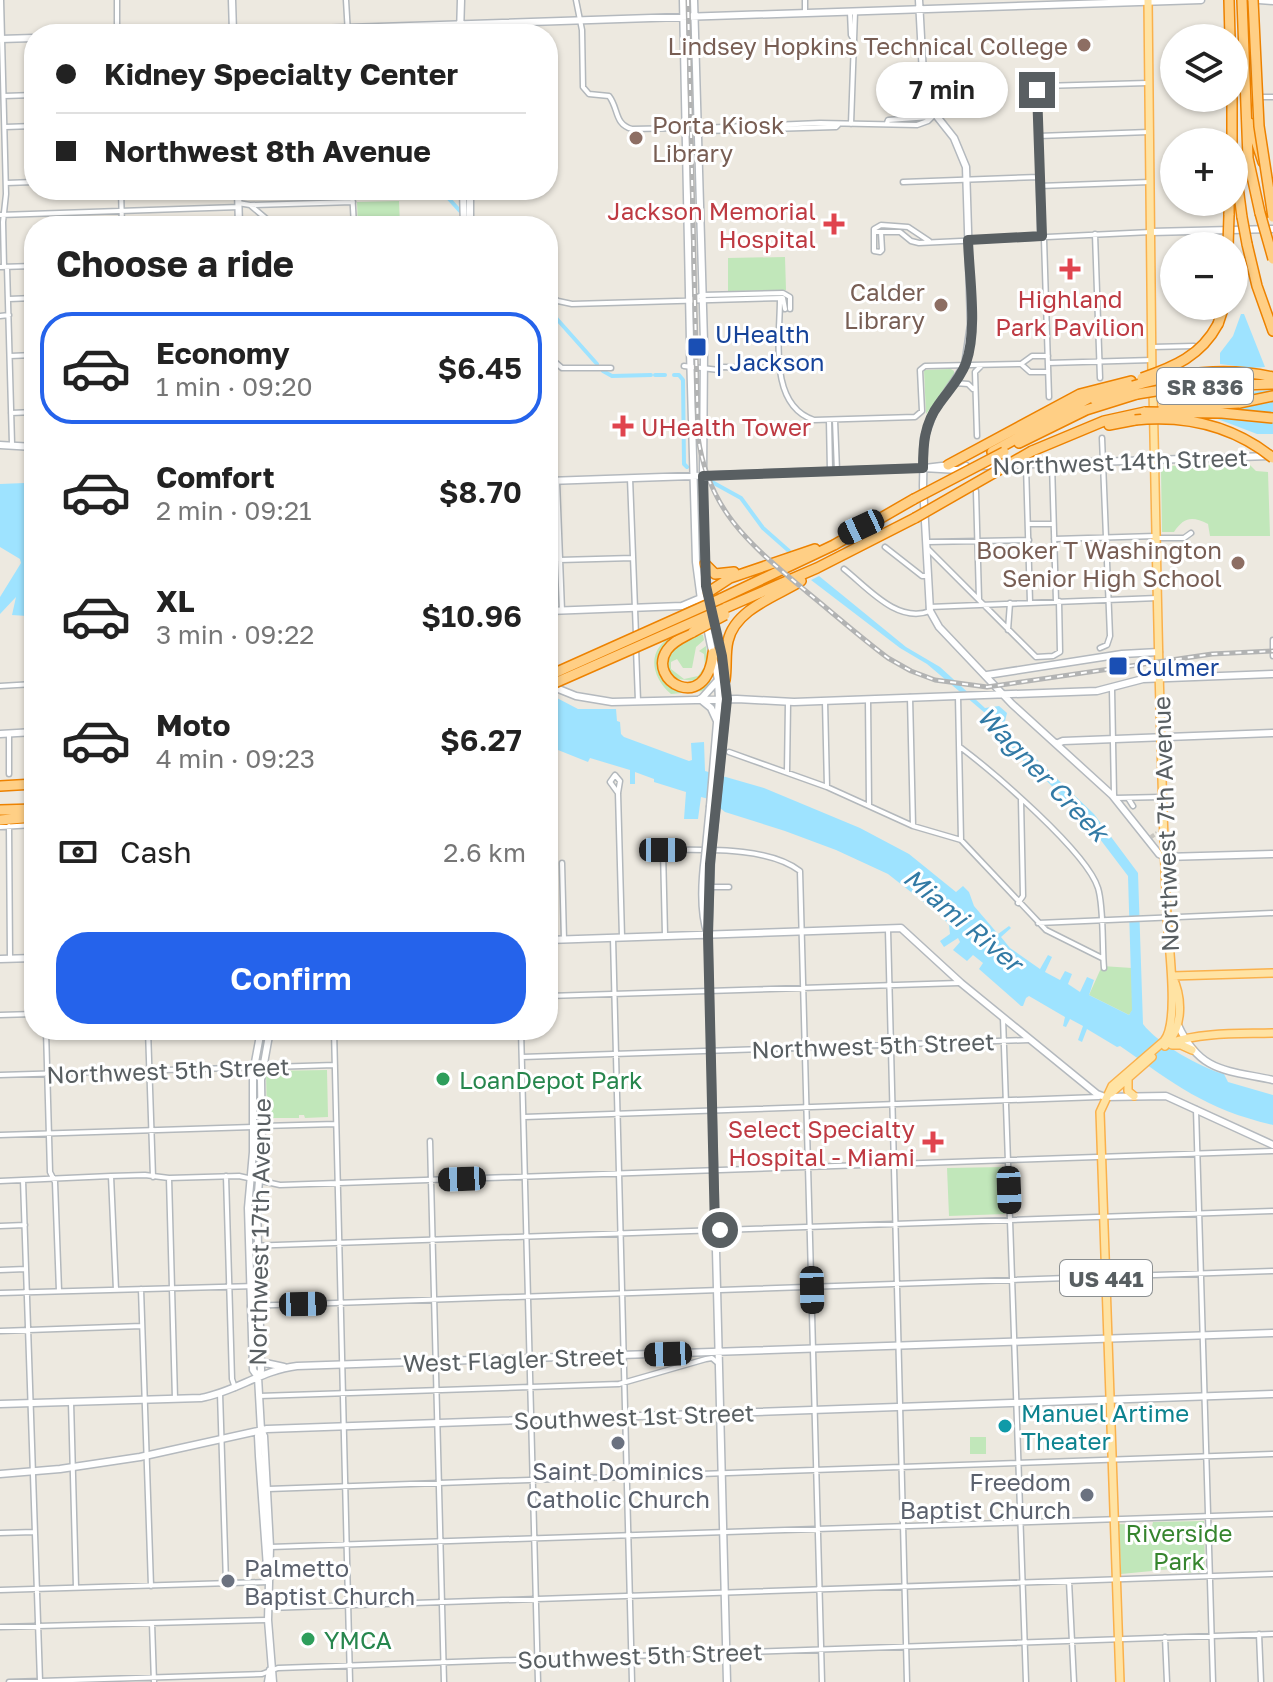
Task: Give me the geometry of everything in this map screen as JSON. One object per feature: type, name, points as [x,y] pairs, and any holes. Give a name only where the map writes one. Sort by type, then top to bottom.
[{"type":"highway","points":[[1229,0],[1229,24]]},
{"type":"highway","points":[[1242,0],[1243,24]]},
{"type":"highway","points":[[1256,0],[1259,126],[1273,217]]},
{"type":"highway","points":[[1248,109],[1255,142],[1273,188]]},
{"type":"highway","points":[[1246,112],[1248,158],[1273,259]]},
{"type":"highway","points":[[1242,216],[1257,286],[1273,331]]},
{"type":"highway","points":[[948,465],[1080,394],[1134,387],[1191,357],[1207,342],[1219,320]]},
{"type":"highway","points":[[937,486],[1074,404],[1177,376],[1210,372],[1273,377]]},
{"type":"highway","name":"SR 836","points":[[861,527],[1044,430],[1134,387],[1273,384]]},
{"type":"highway","points":[[1138,415],[1155,407],[1249,403],[1273,396]]},
{"type":"highway","points":[[558,672],[817,568],[915,518],[1032,451],[1090,426],[1138,415],[1222,413],[1273,418]]},
{"type":"highway","points":[[1138,415],[1202,423],[1242,437],[1273,457]]},
{"type":"highway","points":[[704,596],[730,578],[819,547],[861,527]]},
{"type":"highway","points":[[558,681],[723,608],[861,527]]},
{"type":"highway","points":[[705,564],[709,571],[720,575],[757,567]]},
{"type":"highway","points":[[722,680],[727,643],[738,620],[805,579],[817,568]]},
{"type":"highway","points":[[713,653],[710,673],[699,685],[684,688],[670,681],[664,672],[664,655],[675,642],[723,608]]},
{"type":"highway","points":[[0,786],[24,785]]},
{"type":"highway","points":[[0,810],[24,809]]},
{"type":"highway","points":[[0,820],[12,823],[24,820]]},
{"type":"main road","points":[[232,0],[233,24]]},
{"type":"main road","points":[[461,0],[462,24],[1033,3],[1199,0]]},
{"type":"main road","points":[[683,0],[690,342]]},
{"type":"main road","points":[[694,0],[704,342]]},
{"type":"main road","points":[[919,0],[922,82],[932,115],[954,138],[963,156],[971,333],[965,365],[934,411],[924,438],[929,609],[944,633],[1114,798],[1149,838],[1157,852],[1165,857],[1273,854]]},
{"type":"main road","points":[[1256,0],[1273,1]]},
{"type":"main road","name":"Northwest 7th Avenue","points":[[1148,1],[1153,461],[1163,797],[1161,833],[1172,976],[1172,1041]]},
{"type":"main road","points":[[1,39],[24,38]]},
{"type":"main road","points":[[238,200],[239,216]]},
{"type":"main road","points":[[1151,232],[1273,229]]},
{"type":"main road","points":[[690,351],[687,366],[696,562],[722,680],[723,699],[703,887],[708,935]]},
{"type":"main road","points":[[704,352],[704,596],[713,653],[722,680]]},
{"type":"main road","points":[[0,445],[24,446]]},
{"type":"main road","name":"Northwest 14th Street","points":[[558,481],[948,465],[1273,457]]},
{"type":"main road","name":"Northwest 14th Street","points":[[923,468],[959,470],[966,466]]},
{"type":"main road","points":[[558,611],[686,606],[704,596]]},
{"type":"main road","points":[[987,676],[1122,654],[1159,652]]},
{"type":"main road","points":[[998,686],[1001,673]]},
{"type":"main road","points":[[558,689],[590,700],[788,702],[1112,689],[1135,680],[1273,674]]},
{"type":"main road","points":[[978,695],[987,686],[987,676]]},
{"type":"main road","points":[[700,699],[722,680]]},
{"type":"main road","points":[[700,699],[711,708],[720,744]]},
{"type":"main road","points":[[717,723],[723,699]]},
{"type":"main road","points":[[0,734],[24,733]]},
{"type":"main road","points":[[1056,744],[1063,741],[1273,733]]},
{"type":"main road","points":[[708,855],[727,1682]]},
{"type":"main road","points":[[558,940],[888,927],[903,929],[961,983],[1091,1090],[1105,1097],[1166,1096],[1273,1148]]},
{"type":"main road","points":[[0,959],[24,958]]},
{"type":"main road","points":[[1172,976],[1273,973]]},
{"type":"main road","name":"Northwest 7th Avenue","points":[[1105,1097],[1112,1086],[1172,1041],[1178,1025],[1176,984],[1172,976]]},
{"type":"main road","points":[[1171,988],[1178,1025],[1184,1037],[1208,1063],[1273,1080]]},
{"type":"main road","points":[[1178,1025],[1185,1032],[1199,1036]]},
{"type":"main road","points":[[1172,1041],[1184,1037],[1273,1033]]},
{"type":"main road","points":[[1194,1049],[1194,1042],[1199,1036]]},
{"type":"main road","name":"Northwest 17th Avenue","points":[[258,1377],[261,1362],[259,1286],[248,1208],[253,1066],[259,1040]]},
{"type":"main road","name":"Northwest 17th Avenue","points":[[258,1377],[253,1370],[250,1286],[259,1182],[262,1066],[268,1040]]},
{"type":"main road","points":[[1172,1041],[1194,1049]]},
{"type":"main road","name":"Northwest 7th Avenue","points":[[1131,1074],[1172,1041]]},
{"type":"main road","points":[[1131,1074],[1128,1091],[1134,1096]]},
{"type":"main road","name":"US 441","points":[[1105,1097],[1100,1112],[1120,1682]]},
{"type":"main road","name":"West Flagler Street","points":[[0,1404],[175,1399],[220,1393],[286,1368],[1273,1333]]},
{"type":"main road","points":[[687,1353],[689,1363]]},
{"type":"main road","points":[[261,1362],[286,1368]]},
{"type":"main road","points":[[258,1377],[259,1443],[268,1544],[270,1682]]},
{"type":"main road","name":"Southwest 1st Street","points":[[0,1474],[147,1456],[261,1430],[1273,1394]]},
{"type":"main road","points":[[261,1430],[264,1436],[264,1491]]},
{"type":"main road","points":[[237,1436],[252,1438],[259,1443]]},
{"type":"street","points":[[1,0],[5,127],[3,168],[6,183],[2,215],[9,299],[12,445]]},
{"type":"street","points":[[117,0],[117,24]]},
{"type":"street","points":[[346,0],[348,24]]},
{"type":"street","points":[[576,0],[582,32],[583,87],[589,94],[609,96],[616,104],[616,117],[625,127],[699,129],[820,123],[917,125],[928,121],[932,115]]},
{"type":"street","points":[[805,0],[805,13]]},
{"type":"street","points":[[851,124],[855,42],[852,12]]},
{"type":"street","points":[[1049,397],[1039,186],[1038,87],[1149,83]]},
{"type":"street","points":[[4,96],[24,95]]},
{"type":"street","points":[[1263,97],[1273,97]]},
{"type":"street","points":[[5,127],[24,126]]},
{"type":"street","points":[[1038,136],[1149,132]]},
{"type":"street","points":[[903,182],[1039,177]]},
{"type":"street","points":[[6,183],[24,182]]},
{"type":"street","points":[[1039,186],[1150,182]]},
{"type":"street","points":[[122,200],[122,216]]},
{"type":"street","points":[[2,215],[353,202],[354,216]]},
{"type":"street","points":[[250,205],[262,214],[267,204]]},
{"type":"street","points":[[881,232],[882,250],[874,251],[874,232],[878,225],[908,227],[929,241]]},
{"type":"street","points":[[906,237],[906,232],[911,229]]},
{"type":"street","points":[[874,232],[899,232],[917,243],[1151,232]]},
{"type":"street","points":[[1095,234],[1100,378]]},
{"type":"street","points":[[4,267],[24,266]]},
{"type":"street","points":[[558,301],[572,304],[690,300],[702,298],[783,293],[790,297],[788,309],[785,300],[780,299],[702,298]]},
{"type":"street","points":[[9,299],[24,298]]},
{"type":"street","points":[[780,299],[784,391],[792,406],[807,417],[832,420],[913,417],[920,415],[920,370],[923,367],[1021,364],[1032,356],[1048,356]]},
{"type":"street","points":[[0,316],[9,315]]},
{"type":"street","points":[[1152,347],[1194,346]]},
{"type":"street","points":[[10,356],[24,355]]},
{"type":"street","points":[[1048,363],[1152,360]]},
{"type":"street","points":[[1021,364],[1030,372],[1048,372]]},
{"type":"street","points":[[977,436],[975,372],[982,365]]},
{"type":"street","points":[[558,366],[611,368]]},
{"type":"street","points":[[687,366],[781,368]]},
{"type":"street","points":[[955,383],[968,384],[974,391]]},
{"type":"street","points":[[11,413],[24,412]]},
{"type":"street","points":[[832,420],[833,471]]},
{"type":"street","points":[[1100,648],[1107,645],[1109,639],[1102,438]]},
{"type":"street","points":[[926,545],[1036,657],[1058,654],[1061,643],[1053,539],[1052,464]]},
{"type":"street","points":[[1026,465],[1030,602]]},
{"type":"street","points":[[630,478],[638,701]]},
{"type":"street","points":[[976,491],[981,601]]},
{"type":"street","points":[[558,520],[562,611]]},
{"type":"street","points":[[1028,524],[1053,524]]},
{"type":"street","points":[[1053,539],[1184,538],[1191,533]]},
{"type":"street","points":[[926,545],[1029,540]]},
{"type":"street","points":[[885,547],[926,576]]},
{"type":"street","points":[[1029,551],[1054,550]]},
{"type":"street","points":[[559,560],[633,558]]},
{"type":"street","points":[[844,569],[896,610],[910,613],[981,601],[1010,603],[1158,598]]},
{"type":"street","points":[[1008,630],[1010,603]]},
{"type":"street","points":[[1273,640],[1273,656]]},
{"type":"street","points":[[0,686],[24,685]]},
{"type":"street","points":[[1112,689],[1114,798],[1163,797]]},
{"type":"street","points":[[960,696],[961,840]]},
{"type":"street","points":[[910,697],[913,826]]},
{"type":"street","points":[[868,699],[869,805]]},
{"type":"street","points":[[825,701],[827,787]]},
{"type":"street","points":[[787,772],[788,702]]},
{"type":"street","points":[[9,734],[9,774]]},
{"type":"street","points":[[960,747],[1063,838],[1091,873],[1100,895],[1104,968]]},
{"type":"street","points":[[729,752],[827,787],[913,826],[961,840],[1038,923],[1061,939],[1102,958]]},
{"type":"street","points":[[618,793],[622,937]]},
{"type":"street","points":[[1128,798],[1133,806]]},
{"type":"street","points":[[1018,903],[1023,896],[1021,800]]},
{"type":"street","points":[[10,959],[12,823]]},
{"type":"street","points":[[0,827],[12,823],[24,824]]},
{"type":"street","points":[[665,936],[663,850],[708,855],[749,853],[798,869],[802,876],[822,1682]]},
{"type":"street","points":[[562,863],[564,940]]},
{"type":"street","points":[[710,887],[729,887]]},
{"type":"street","points":[[1038,923],[1273,913]]},
{"type":"street","points":[[888,927],[907,1682]]},
{"type":"street","points":[[613,938],[632,1682]]},
{"type":"street","points":[[558,996],[961,983]]},
{"type":"street","points":[[0,1015],[24,1014]]},
{"type":"street","points":[[1003,1018],[1026,1682]]},
{"type":"street","points":[[46,1040],[50,1172],[53,1178],[59,1291]]},
{"type":"street","points":[[148,1040],[153,1177]]},
{"type":"street","points":[[334,1040],[350,1682]]},
{"type":"street","points":[[521,1040],[538,1682]]},
{"type":"street","name":"Northwest 5th Street","points":[[522,1057],[1031,1040]]},
{"type":"street","name":"Northwest 5th Street","points":[[0,1075],[335,1065]]},
{"type":"street","points":[[524,1117],[1105,1097]]},
{"type":"street","points":[[1196,1109],[1213,1682]]},
{"type":"street","points":[[0,1135],[336,1124]]},
{"type":"street","points":[[430,1141],[444,1682]]},
{"type":"street","points":[[0,1181],[111,1176],[226,1176],[275,1185],[1196,1154],[1273,1148]]},
{"type":"street","points":[[111,1176],[116,1290]]},
{"type":"street","points":[[226,1176],[232,1379],[235,1388]]},
{"type":"street","points":[[169,1178],[175,1399]]},
{"type":"street","points":[[23,1180],[40,1682]]},
{"type":"street","points":[[253,1246],[1273,1211]]},
{"type":"street","points":[[0,1226],[25,1225]]},
{"type":"street","points":[[0,1270],[26,1269]]},
{"type":"street","points":[[250,1306],[1273,1271]]},
{"type":"street","points":[[0,1293],[259,1286]]},
{"type":"street","points":[[141,1289],[151,1586]]},
{"type":"street","points":[[0,1331],[142,1326]]},
{"type":"street","points":[[259,1396],[624,1383],[710,1358],[719,1364]]},
{"type":"street","points":[[220,1393],[226,1584]]},
{"type":"street","points":[[71,1402],[76,1588]]},
{"type":"street","points":[[264,1491],[1273,1454]]},
{"type":"street","points":[[268,1544],[347,1545],[1273,1514]]},
{"type":"street","points":[[0,1533],[34,1532]]},
{"type":"street","points":[[268,1608],[1273,1574]]},
{"type":"street","points":[[1069,1581],[1074,1682]]},
{"type":"street","points":[[0,1590],[268,1582]]},
{"type":"street","points":[[0,1627],[268,1620]]},
{"type":"street","points":[[152,1623],[154,1680]]},
{"type":"street","points":[[1259,1634],[1261,1682]]},
{"type":"street","name":"Southwest 5th Street","points":[[9,1682],[154,1680],[262,1674],[278,1668],[349,1665],[1273,1634]]},
{"type":"street","points":[[1165,1637],[1167,1682]]},
{"type":"green space","points":[[399,201],[400,216],[358,216],[357,202]]},
{"type":"green space","points":[[785,257],[786,290],[728,291],[728,258]]},
{"type":"green space","points":[[951,369],[954,377],[926,414],[924,370]]},
{"type":"green space","points":[[1249,464],[1256,471],[1268,472],[1270,536],[1210,536],[1208,524],[1193,519],[1181,523],[1174,532],[1162,532],[1161,470],[1165,466]]},
{"type":"green space","points":[[695,633],[703,635],[704,640],[696,647],[692,668],[683,668],[677,659],[671,662],[671,669],[684,679],[698,676],[705,666],[704,654],[699,651],[706,646],[708,673],[695,681],[678,679],[676,683],[665,664],[668,652]]},
{"type":"green space","points":[[675,635],[677,638],[661,659],[681,690],[711,677],[710,686],[704,691],[671,694],[658,678],[654,662],[656,654],[666,640]]},
{"type":"green space","points":[[1102,966],[1132,968],[1132,1011],[1129,1015],[1089,995]]},
{"type":"green space","points":[[327,1070],[328,1117],[305,1118],[299,1115],[299,1118],[267,1118],[266,1071]]},
{"type":"green space","points":[[1003,1167],[1005,1214],[949,1216],[947,1168]]},
{"type":"green space","points":[[970,1437],[986,1437],[986,1454],[970,1454]]},
{"type":"green space","name":"Riverside Park","points":[[1204,1521],[1205,1572],[1177,1573],[1172,1569],[1121,1574],[1119,1524],[1152,1526],[1153,1522]]},
{"type":"water","points":[[1239,320],[1246,320],[1265,367],[1220,364],[1220,353],[1233,336]]},
{"type":"water","points":[[1273,390],[1273,434],[1257,434],[1215,418],[1215,395]]},
{"type":"water","points":[[24,483],[24,616],[12,615],[16,597],[0,614],[0,597],[21,563],[20,559],[0,547],[0,484]]},
{"type":"water","name":"Miami River","points":[[819,576],[906,647],[940,667],[985,708],[999,706],[1007,713],[1005,721],[1008,732],[1094,814],[1138,873],[1143,1024],[1180,1054],[1224,1074],[1228,1082],[1273,1095],[1273,1125],[1209,1103],[1120,1046],[1087,1029],[1082,1042],[1078,1040],[1083,1026],[1070,1019],[1066,1027],[1063,1026],[1065,1017],[1029,996],[1021,1006],[979,969],[983,963],[973,955],[967,961],[953,950],[960,942],[958,938],[944,947],[940,941],[950,934],[949,925],[888,874],[836,850],[725,812],[709,799],[701,797],[698,819],[684,819],[686,792],[635,772],[635,784],[630,784],[630,770],[590,758],[588,762],[558,750],[558,699],[578,709],[616,709],[624,737],[689,761],[692,760],[691,743],[704,742],[705,771],[764,788],[860,828],[909,854],[956,892],[963,886],[974,906],[998,934],[1009,926],[1011,928],[1001,937],[1010,948],[1040,969],[1048,955],[1052,957],[1045,972],[1060,980],[1065,971],[1072,974],[1068,984],[1080,992],[1087,977],[1094,980],[1089,995],[1129,1015],[1132,1010],[1128,876],[1087,822],[1038,772],[1024,766],[1023,760],[1000,734],[996,738],[993,736],[998,731],[985,713],[927,664],[900,648],[811,580]]},
{"type":"waterway","points":[[450,200],[460,211]]},
{"type":"waterway","points":[[558,320],[597,364]]},
{"type":"waterway","points":[[603,371],[612,376],[651,375]]},
{"type":"waterway","points":[[655,375],[665,375]]},
{"type":"waterway","points":[[674,375],[679,375],[683,380],[684,464],[687,467]]},
{"type":"waterway","name":"Wagner Creek","points":[[712,482],[741,498],[763,528],[789,551]]},
{"type":"tunnel","points":[[1151,837],[1157,833]]},
{"type":"railway","points":[[688,0],[698,437],[712,487],[736,526],[751,543],[888,658],[935,680],[987,687],[1212,654],[1273,651]]},
{"type":"place","name":"Lindsey Hopkins Technical College","points":[[1084,45]]},
{"type":"place","name":"Porta Kiosk Library","points":[[636,138]]},
{"type":"place","name":"Jackson Memorial Hospital","points":[[834,224]]},
{"type":"place","name":"Highland Park Pavilion","points":[[1070,269]]},
{"type":"place","name":"Calder Library","points":[[941,305]]},
{"type":"place","name":"UHealth | Jackson","points":[[697,347]]},
{"type":"place","name":"UHealth Tower","points":[[623,426]]},
{"type":"place","name":"Booker T Washington Senior High School","points":[[1238,563]]},
{"type":"place","name":"Culmer","points":[[1118,666]]},
{"type":"place","name":"LoanDepot Park","points":[[443,1079]]},
{"type":"place","name":"Select Specialty Hospital - Miami","points":[[933,1142]]},
{"type":"place","name":"Manuel Artime Theater","points":[[1005,1426]]},
{"type":"place","name":"Saint Dominics Catholic Church","points":[[618,1443]]},
{"type":"place","name":"Freedom Baptist Church","points":[[1087,1495]]},
{"type":"place","name":"Palmetto Baptist Church","points":[[228,1581]]},
{"type":"place","name":"YMCA","points":[[308,1639]]},
{"type":"route","points":[[720,1230],[715,1230],[708,935],[710,864],[727,699],[722,656],[706,586],[703,476],[923,468],[928,423],[959,377],[967,358],[971,333],[968,240],[1042,236],[1037,90]]}]
